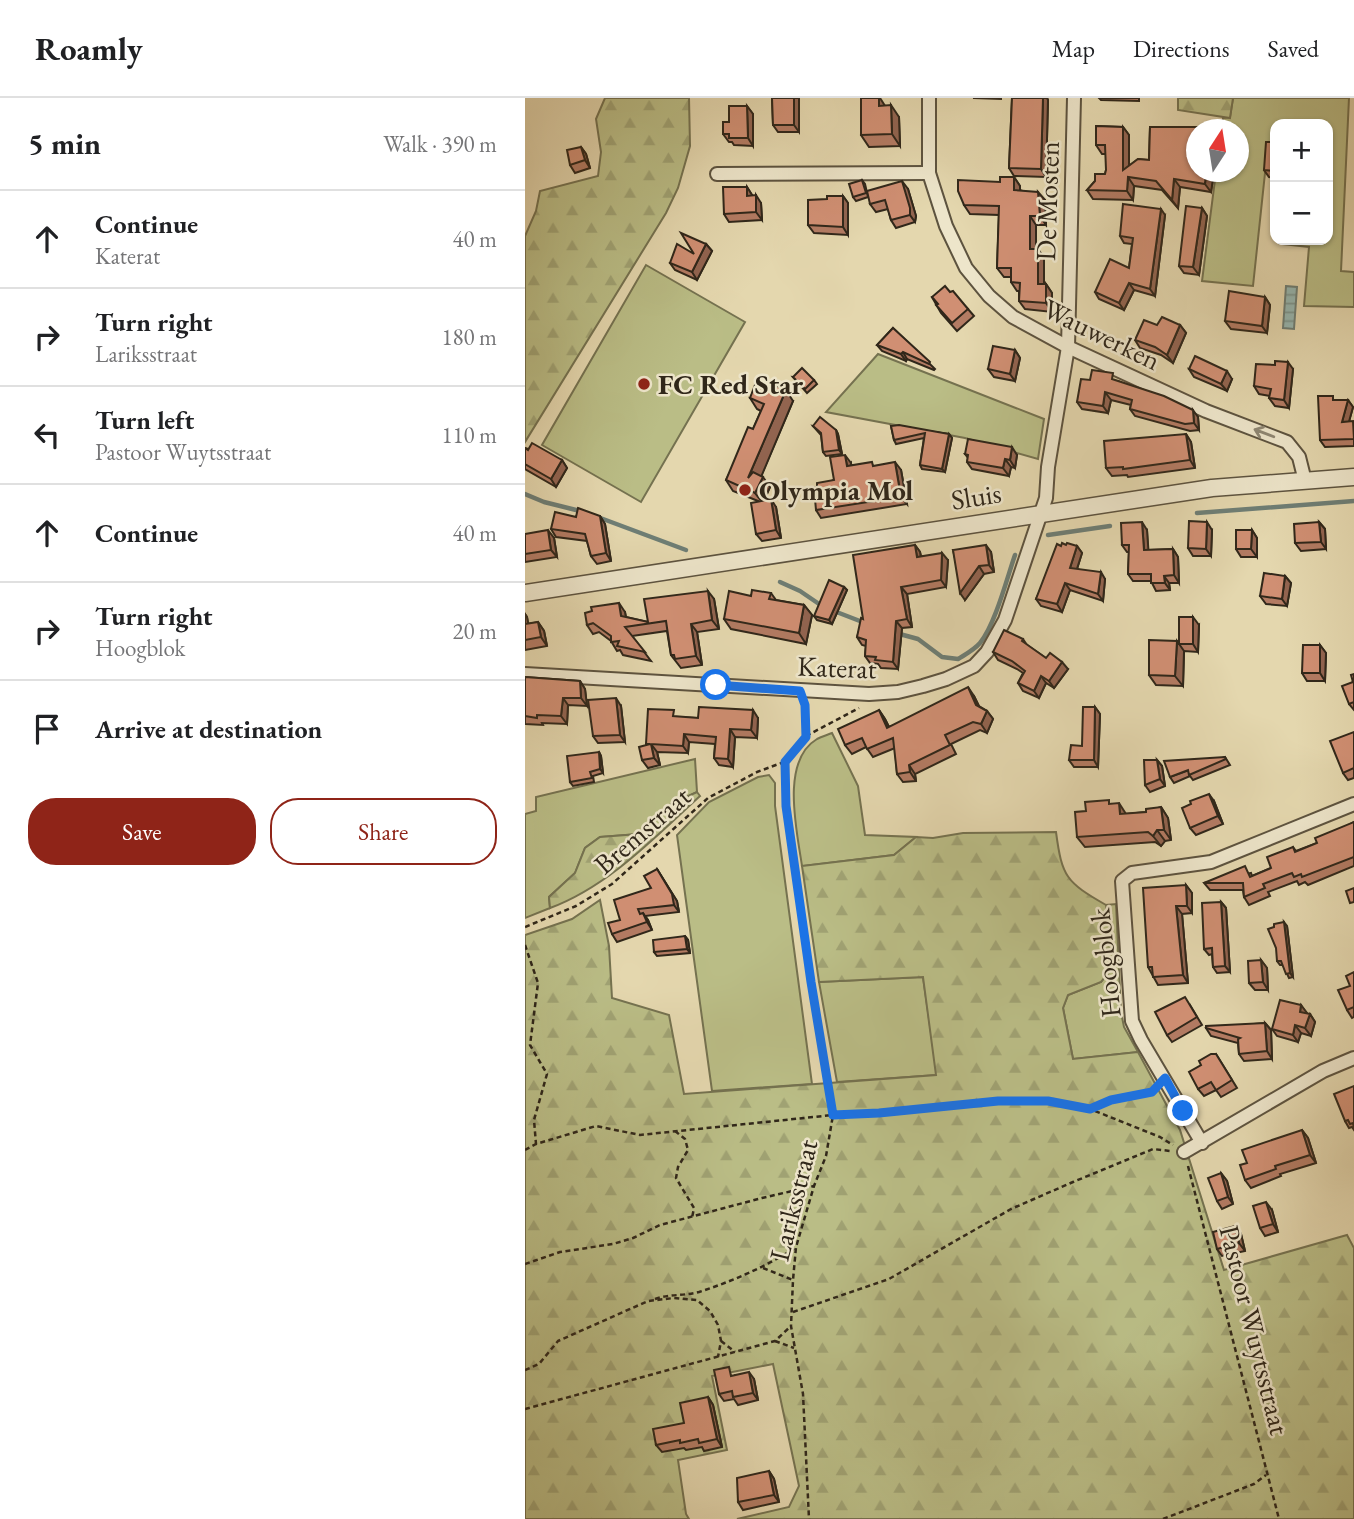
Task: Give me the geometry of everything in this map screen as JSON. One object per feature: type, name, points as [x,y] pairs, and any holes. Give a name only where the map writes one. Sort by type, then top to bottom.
[{"type":"street","name":"Wauwerken","points":[[929,98],[929,173],[946,226],[967,268],[989,296],[1013,317],[1068,347],[1206,411],[1287,442],[1299,457],[1305,481]]},
{"type":"street","name":"De Mosten","points":[[1041,513],[1046,498],[1048,467],[1068,347],[1074,98]]},
{"type":"street","points":[[717,174],[929,173]]},
{"type":"street","name":"Sluis","points":[[525,593],[1212,488],[1354,477]]},
{"type":"street","name":"Katerat","points":[[525,674],[869,694],[898,692],[946,679],[974,666],[1005,620],[1041,513]]},
{"type":"street","name":"Hoogblok","points":[[1202,1143],[1132,1021],[1122,881],[1132,873],[1211,862],[1354,804]]},
{"type":"street","points":[[1184,1152],[1323,1071],[1354,1058]]},
{"type":"path","points":[[800,691],[805,705],[806,737]]},
{"type":"path","points":[[785,762],[806,737],[859,709],[869,694]]},
{"type":"path","name":"Bremstraat","points":[[525,927],[576,906],[613,884],[708,798],[757,772],[785,762]]},
{"type":"path","name":"Lariksstraat","points":[[785,762],[786,806],[833,1115],[826,1156],[796,1247],[793,1280],[791,1326],[803,1394],[809,1519]]},
{"type":"path","points":[[525,945],[538,983],[530,1045],[547,1074],[534,1120],[536,1144]]},
{"type":"path","points":[[1090,1109],[1111,1100],[1152,1092],[1165,1078]]},
{"type":"path","points":[[525,1150],[536,1144],[596,1126],[640,1135],[998,1101],[1048,1101],[1090,1109],[1160,1137],[1184,1152]]},
{"type":"path","points":[[675,1131],[685,1139],[688,1150],[678,1167],[676,1178],[694,1208],[692,1218]]},
{"type":"path","points":[[792,1312],[889,1279],[1011,1209],[1084,1177],[1153,1149],[1184,1152]]},
{"type":"path","name":"Pastoor Wuytsstraat","points":[[1184,1152],[1279,1519]]},
{"type":"path","points":[[525,1264],[560,1252],[613,1244],[660,1225],[814,1186]]},
{"type":"path","points":[[525,1370],[539,1364],[558,1341],[648,1301],[669,1294],[695,1293],[763,1268],[796,1247]]},
{"type":"path","points":[[763,1268],[793,1280]]},
{"type":"path","points":[[648,1301],[674,1298],[697,1300],[710,1311],[718,1325],[721,1341],[718,1357]]},
{"type":"path","points":[[525,1409],[775,1341],[791,1326]]},
{"type":"path","points":[[721,1341],[736,1353]]},
{"type":"path","points":[[775,1341],[794,1348]]},
{"type":"path","points":[[1163,1519],[1254,1484],[1266,1475]]},
{"type":"green space","points":[[605,98],[689,98],[690,146],[678,188],[666,213],[525,442],[525,236],[536,211],[540,191],[598,176],[601,152],[596,119]]},
{"type":"green space","points":[[1178,98],[1233,98],[1230,118],[1178,110]]},
{"type":"green space","points":[[1233,98],[1349,98],[1341,271],[1354,272],[1354,307],[1304,306],[1309,247],[1292,245],[1333,245],[1333,119],[1270,119],[1270,145],[1253,286],[1202,281],[1215,182],[1249,182],[1249,119],[1223,119],[1230,117]]},
{"type":"green space","name":"FC Red Star","points":[[646,265],[745,322],[641,502],[542,445]]},
{"type":"green space","points":[[878,354],[1044,419],[1038,459],[965,438],[826,412]]},
{"type":"green space","points":[[832,733],[858,786],[865,835],[916,837],[894,855],[802,866],[794,798],[798,763],[806,749],[817,739]]},
{"type":"green space","points":[[695,759],[697,792],[671,804],[639,834],[600,837],[585,848],[575,873],[549,897],[550,908],[525,918],[525,814],[536,811],[536,797]]},
{"type":"green space","points":[[769,775],[775,783],[775,806],[812,1084],[712,1091],[677,835],[709,802],[758,777]]},
{"type":"green space","points":[[697,792],[700,796],[612,874],[572,899],[550,908],[549,897],[575,873],[585,848],[600,837],[639,834],[671,804]]},
{"type":"green space","points":[[1056,832],[1061,859],[1068,877],[1082,890],[1106,905],[1115,965],[1101,982],[1068,995],[1063,1008],[1073,1059],[1138,1052],[1180,1130],[1224,1270],[1347,1235],[1354,1248],[1354,1519],[737,1519],[789,1507],[799,1486],[773,1364],[712,1376],[727,1450],[678,1460],[689,1519],[525,1519],[525,935],[572,919],[600,900],[609,946],[612,998],[669,1015],[684,1094],[936,1075],[923,977],[819,982],[802,866],[894,855],[916,837],[933,838],[963,833]]},
{"type":"green space","points":[[1116,904],[1121,1012],[1124,1027],[1138,1052],[1073,1059],[1063,1008],[1068,995],[1101,982],[1114,965],[1106,905]]},
{"type":"green space","points":[[923,977],[937,1075],[837,1082],[819,982]]},
{"type":"water","points":[[1286,286],[1297,287],[1294,329],[1283,328]]},
{"type":"building","points":[[772,98],[794,98],[794,125],[773,125]]},
{"type":"building","points":[[861,98],[879,98],[879,106],[891,105],[892,134],[861,135]]},
{"type":"building","points":[[1012,98],[1043,98],[1041,169],[1009,168]]},
{"type":"building","points":[[729,106],[747,106],[748,138],[729,138],[729,134],[723,134],[723,122],[729,122]]},
{"type":"building","points":[[1096,126],[1123,127],[1123,170],[1138,159],[1149,160],[1150,127],[1186,127],[1186,181],[1174,179],[1172,200],[1156,181],[1128,177],[1127,191],[1087,190],[1095,181],[1095,174],[1105,174],[1106,170],[1105,145],[1096,145]]},
{"type":"building","points":[[1266,142],[1270,142],[1270,171],[1264,170]]},
{"type":"building","points":[[581,147],[585,160],[570,165],[567,150]]},
{"type":"building","points":[[1000,177],[1014,177],[1014,190],[1038,192],[1040,216],[1030,216],[1030,249],[1038,249],[1038,284],[1046,284],[1046,303],[1019,301],[1020,283],[1011,282],[1011,268],[997,268],[999,206],[964,205],[958,191],[958,180],[1000,182]]},
{"type":"building","points":[[862,180],[866,193],[853,197],[849,184]]},
{"type":"building","points":[[902,181],[910,215],[891,220],[885,200],[870,204],[867,191]]},
{"type":"building","points":[[723,187],[747,187],[747,196],[756,195],[756,212],[724,214]]},
{"type":"building","points":[[827,196],[843,196],[843,227],[808,225],[808,200],[827,199]]},
{"type":"building","points":[[1123,204],[1161,209],[1150,289],[1129,283],[1119,303],[1095,292],[1110,259],[1129,268],[1133,238],[1120,236]]},
{"type":"building","points":[[1186,206],[1202,208],[1193,267],[1179,266]]},
{"type":"building","points":[[681,233],[706,244],[692,272],[670,263],[677,244],[694,254]]},
{"type":"building","points":[[945,286],[950,292],[953,291],[968,309],[952,323],[932,297]]},
{"type":"building","points":[[1229,291],[1265,297],[1262,326],[1225,321]]},
{"type":"building","points":[[1162,317],[1180,325],[1167,355],[1155,347],[1135,340],[1144,320],[1157,325]]},
{"type":"building","points":[[893,328],[930,362],[929,364],[903,352],[901,354],[877,345]]},
{"type":"building","points":[[993,346],[1015,350],[1010,374],[988,369]]},
{"type":"building","points":[[1195,356],[1227,371],[1221,384],[1189,369]]},
{"type":"building","points":[[1275,361],[1288,362],[1284,400],[1269,398],[1271,389],[1254,386],[1256,364],[1275,365]]},
{"type":"building","points":[[802,368],[814,380],[805,389],[793,377]]},
{"type":"building","points":[[1092,370],[1113,373],[1112,379],[1164,396],[1193,410],[1194,423],[1185,424],[1130,409],[1132,400],[1105,392],[1103,406],[1077,402],[1081,379],[1090,380]]},
{"type":"building","points":[[761,379],[786,390],[748,478],[753,472],[763,477],[755,493],[726,480],[748,427],[753,429],[764,404],[750,398],[755,385],[758,386]]},
{"type":"building","points":[[1318,396],[1348,400],[1342,422],[1353,421],[1354,439],[1320,440]]},
{"type":"building","points":[[820,417],[836,430],[839,450],[823,452],[821,433],[813,426]]},
{"type":"building","points":[[891,426],[949,434],[942,469],[920,465],[925,433],[894,440]]},
{"type":"building","points":[[1186,434],[1190,460],[1123,469],[1106,468],[1104,441]]},
{"type":"building","points":[[968,439],[1012,447],[1010,460],[1005,459],[1003,468],[967,462],[968,455],[965,454]]},
{"type":"building","points":[[532,443],[562,460],[551,479],[525,464],[525,448],[528,450]]},
{"type":"building","points":[[845,455],[847,466],[872,462],[873,466],[895,462],[901,497],[816,510],[814,488],[817,483],[834,480],[830,457]]},
{"type":"building","points":[[771,499],[776,530],[756,534],[751,503]]},
{"type":"building","points":[[578,508],[600,516],[606,553],[591,556],[585,534],[551,529],[555,512],[576,517]]},
{"type":"building","points":[[1189,521],[1207,522],[1206,549],[1188,548]]},
{"type":"building","points":[[1142,522],[1144,550],[1173,549],[1174,575],[1164,576],[1165,583],[1151,583],[1151,574],[1128,574],[1129,545],[1122,545],[1121,523]]},
{"type":"building","points":[[1319,522],[1321,542],[1295,543],[1294,524]]},
{"type":"building","points":[[548,530],[551,550],[525,554],[525,534]]},
{"type":"building","points":[[1236,530],[1252,530],[1251,549],[1236,549]]},
{"type":"building","points":[[1062,543],[1077,546],[1070,568],[1101,572],[1098,594],[1065,583],[1057,604],[1036,599],[1057,544],[1061,546]]},
{"type":"building","points":[[915,545],[917,557],[942,553],[941,580],[901,587],[907,619],[896,621],[893,662],[875,660],[876,657],[865,656],[866,640],[857,637],[861,618],[863,619],[853,555]]},
{"type":"building","points":[[986,545],[989,565],[979,566],[960,593],[953,550]]},
{"type":"building","points":[[1264,573],[1285,576],[1282,599],[1260,596]]},
{"type":"building","points":[[829,580],[844,587],[829,620],[814,616]]},
{"type":"building","points":[[752,590],[771,593],[769,599],[804,605],[799,633],[724,619],[729,591],[751,596]]},
{"type":"building","points":[[708,591],[712,620],[691,624],[696,656],[675,659],[674,655],[671,655],[666,621],[625,627],[645,652],[617,646],[619,641],[611,642],[611,636],[593,623],[587,625],[585,613],[592,611],[591,607],[619,603],[621,616],[648,622],[644,599]]},
{"type":"building","points":[[1179,617],[1193,617],[1193,644],[1179,644]]},
{"type":"building","points":[[538,622],[541,637],[525,640],[525,624]]},
{"type":"building","points":[[1004,630],[1023,639],[1022,641],[1046,658],[1050,653],[1062,662],[1049,681],[1041,676],[1034,691],[1018,683],[1025,671],[993,652]]},
{"type":"building","points":[[1149,640],[1177,641],[1175,676],[1149,675]]},
{"type":"building","points":[[1303,645],[1320,645],[1320,673],[1302,673]]},
{"type":"building","points":[[1354,674],[1354,702],[1349,704],[1342,686],[1353,682],[1351,675]]},
{"type":"building","points":[[525,677],[580,681],[581,698],[563,698],[561,716],[525,716]]},
{"type":"building","points":[[968,687],[976,705],[987,711],[981,724],[973,722],[945,735],[950,745],[909,765],[910,772],[897,774],[893,738],[867,749],[862,738],[845,745],[838,729],[879,710],[887,728]]},
{"type":"building","points":[[616,698],[620,735],[593,736],[588,700]]},
{"type":"building","points":[[699,707],[753,710],[751,730],[730,729],[728,759],[714,758],[716,737],[684,734],[683,746],[651,744],[654,758],[642,760],[639,747],[650,744],[646,744],[648,709],[674,710],[673,716],[698,718]]},
{"type":"building","points":[[1083,707],[1095,707],[1094,760],[1069,760],[1071,745],[1082,746]]},
{"type":"building","points":[[1354,732],[1354,768],[1343,773],[1330,741]]},
{"type":"building","points":[[599,752],[600,769],[590,772],[592,778],[570,782],[567,756]]},
{"type":"building","points":[[1226,759],[1189,775],[1188,770],[1170,777],[1164,761]]},
{"type":"building","points":[[1144,760],[1157,760],[1160,779],[1145,785]]},
{"type":"building","points":[[1209,794],[1218,816],[1190,828],[1182,808],[1191,804],[1190,801]]},
{"type":"building","points":[[1109,800],[1109,804],[1119,803],[1120,814],[1146,812],[1146,809],[1161,807],[1164,830],[1157,830],[1153,836],[1148,832],[1077,837],[1075,812],[1086,811],[1085,802]]},
{"type":"building","points":[[1354,822],[1354,857],[1302,877],[1301,874],[1294,877],[1292,873],[1263,884],[1265,888],[1244,897],[1243,883],[1204,883],[1245,866],[1250,877],[1271,868],[1267,857],[1293,847],[1295,852],[1317,843],[1315,838]]},
{"type":"building","points":[[657,869],[672,894],[674,905],[638,909],[647,922],[612,934],[608,923],[620,920],[614,900],[651,888],[644,876]]},
{"type":"building","points":[[1186,885],[1187,906],[1176,906],[1183,975],[1153,977],[1152,967],[1148,967],[1143,888]]},
{"type":"building","points":[[1354,888],[1354,902],[1350,903],[1346,891]]},
{"type":"building","points":[[1221,902],[1225,966],[1213,967],[1212,948],[1204,949],[1202,903]]},
{"type":"building","points":[[1284,922],[1290,973],[1286,974],[1281,961],[1277,961],[1276,948],[1268,929],[1274,927],[1274,924]]},
{"type":"building","points":[[685,936],[687,949],[654,952],[653,940]]},
{"type":"building","points":[[1261,960],[1263,982],[1249,983],[1248,961]]},
{"type":"building","points":[[1354,972],[1354,1007],[1347,1010],[1338,990],[1350,986],[1346,976]]},
{"type":"building","points":[[1185,997],[1197,1017],[1167,1035],[1155,1012]]},
{"type":"building","points":[[1280,1000],[1301,1005],[1300,1012],[1310,1014],[1305,1028],[1295,1025],[1293,1035],[1272,1029]]},
{"type":"building","points":[[1265,1023],[1267,1051],[1239,1054],[1240,1038],[1206,1028],[1206,1026]]},
{"type":"building","points":[[1216,1054],[1232,1080],[1216,1090],[1211,1082],[1198,1089],[1189,1072],[1201,1065],[1199,1061]]},
{"type":"building","points":[[1354,1086],[1354,1128],[1353,1123],[1345,1121],[1334,1094]]},
{"type":"building","points":[[1302,1130],[1310,1155],[1275,1166],[1276,1169],[1245,1180],[1240,1165],[1247,1163],[1242,1150]]},
{"type":"building","points":[[1221,1173],[1228,1197],[1217,1201],[1208,1178]]},
{"type":"building","points":[[1266,1202],[1273,1224],[1260,1228],[1253,1206]]},
{"type":"building","points":[[1235,1226],[1239,1243],[1217,1249],[1213,1232]]},
{"type":"building","points":[[729,1367],[731,1376],[749,1372],[753,1393],[733,1397],[732,1391],[719,1394],[714,1370]]},
{"type":"building","points":[[708,1397],[717,1439],[699,1443],[698,1439],[680,1443],[680,1440],[656,1445],[653,1429],[684,1423],[680,1403]]},
{"type":"building","points":[[769,1471],[774,1495],[738,1502],[737,1478]]},
{"type":"waterway","points":[[525,494],[580,511]]},
{"type":"waterway","points":[[1197,513],[1354,501]]},
{"type":"waterway","points":[[595,516],[686,550]]},
{"type":"waterway","points":[[1048,535],[1110,526]]},
{"type":"waterway","points":[[896,633],[918,639],[942,657],[958,659],[970,652],[980,643],[991,625],[1015,555]]},
{"type":"waterway","points":[[780,582],[800,591],[822,606]]},
{"type":"waterway","points":[[834,611],[865,623]]},
{"type":"place","name":"FC Red Star","points":[[644,384]]},
{"type":"place","name":"Olympia Mol","points":[[745,490]]},
{"type":"route","points":[[716,685],[800,691],[805,705],[806,737],[785,762],[786,806],[833,1115],[998,1101],[1048,1101],[1090,1109],[1111,1100],[1152,1092],[1165,1078],[1183,1111]]}]
